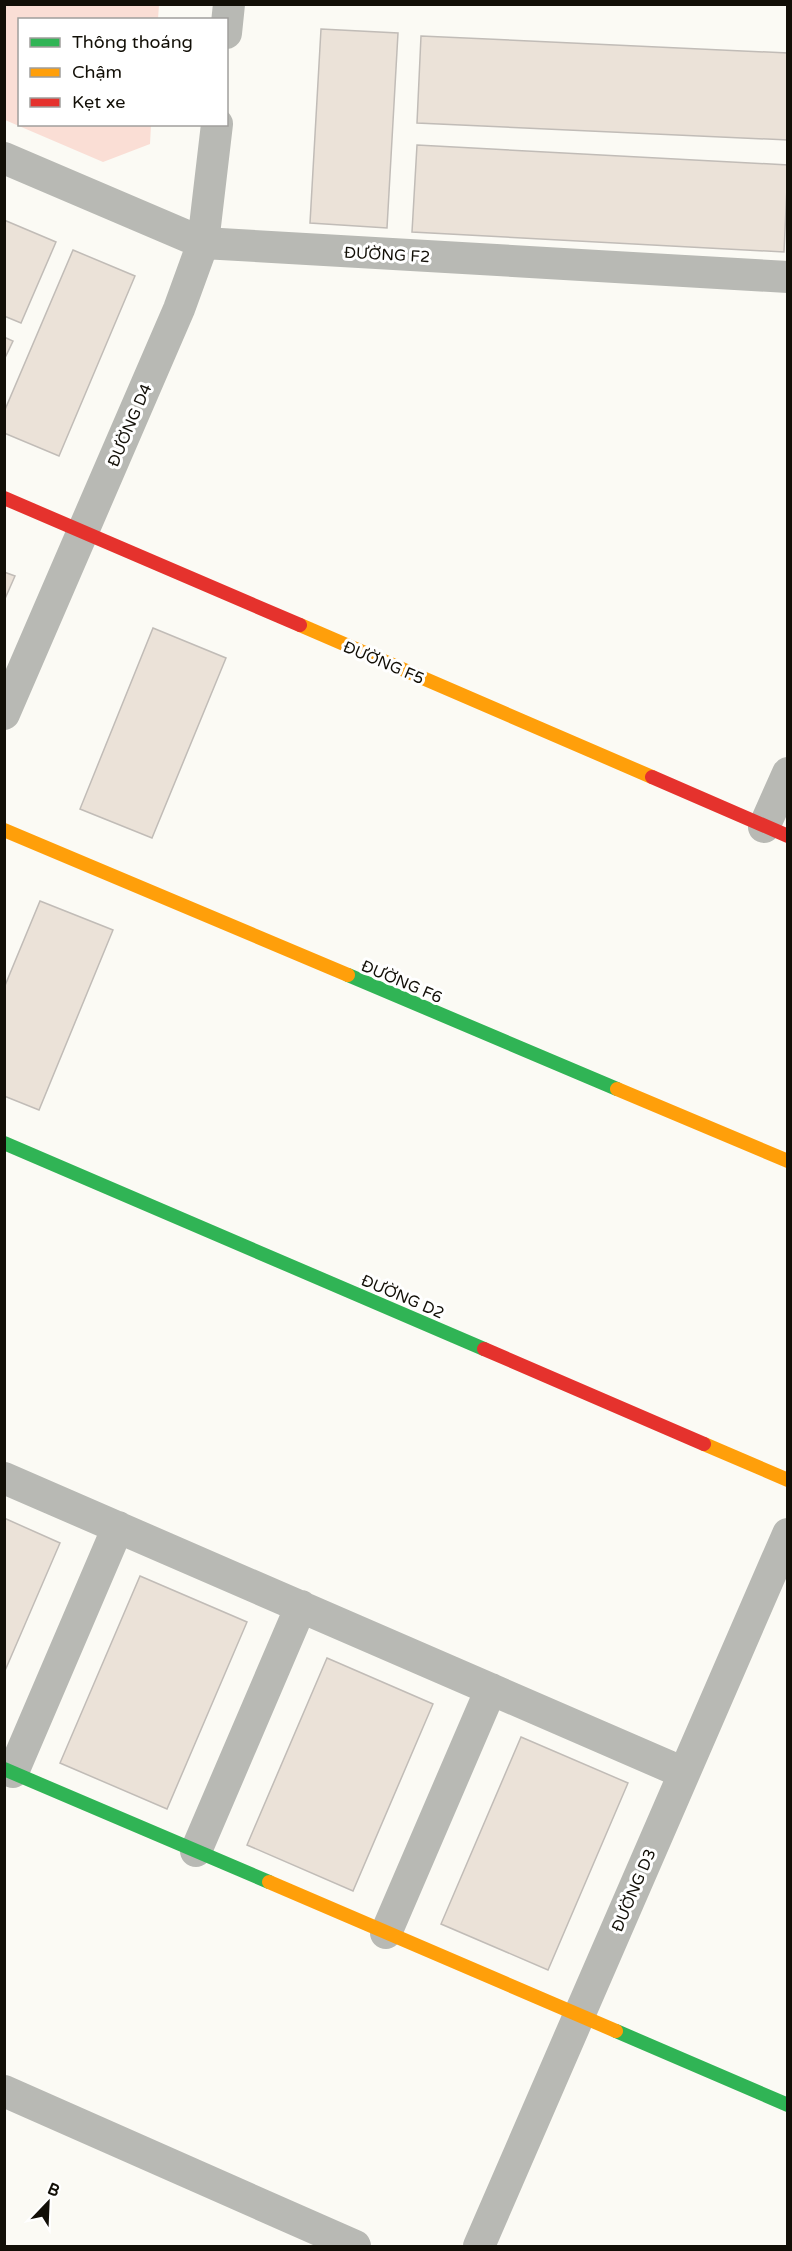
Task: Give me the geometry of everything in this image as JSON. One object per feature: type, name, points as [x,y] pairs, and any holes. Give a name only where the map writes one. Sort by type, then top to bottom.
[{"type":"street","name":"ĐƯỜNG D4","points":[[4,714],[179,309],[203,243],[217,126]]},
{"type":"street","name":"ĐƯỜNG F2","points":[[4,158],[203,243],[788,277]]},
{"type":"street","name":"ĐƯỜNG F5","points":[[4,498],[776,831],[788,773]]},
{"type":"street","name":"ĐƯỜNG F6","points":[[4,830],[788,1161]]},
{"type":"street","name":"ĐƯỜNG D2","points":[[4,1143],[788,1480]]},
{"type":"street","points":[[4,1478],[684,1773]]},
{"type":"street","points":[[118,1527],[9,1771],[788,2105]]},
{"type":"street","name":"ĐƯỜNG D3","points":[[479,2247],[788,1534]]},
{"type":"street","points":[[196,1851],[301,1606]]},
{"type":"street","points":[[386,1933],[491,1689]]},
{"type":"street","points":[[4,2091],[355,2247]]},
{"type":"shaded area","points":[[4,5],[159,5],[158,18],[18,18],[18,126],[5,120]]},
{"type":"shaded area","points":[[19,126],[151,126],[150,144],[103,162]]},
{"type":"building","points":[[321,29],[398,33],[387,228],[310,223]]},
{"type":"building","points":[[421,36],[788,53],[788,140],[417,123]]},
{"type":"building","points":[[417,145],[788,165],[784,252],[412,232]]},
{"type":"building","points":[[4,220],[56,242],[21,323],[4,316]]},
{"type":"building","points":[[73,250],[135,276],[59,456],[4,433],[4,412]]},
{"type":"building","points":[[4,337],[13,341],[4,360]]},
{"type":"building","points":[[4,572],[15,576],[4,601]]},
{"type":"building","points":[[153,628],[226,658],[152,838],[80,809]]},
{"type":"building","points":[[40,901],[113,930],[39,1110],[4,1096],[4,988]]},
{"type":"building","points":[[4,1518],[60,1543],[4,1673]]},
{"type":"building","points":[[140,1576],[247,1622],[167,1809],[60,1763]]},
{"type":"building","points":[[327,1658],[433,1704],[353,1891],[247,1845]]},
{"type":"building","points":[[521,1737],[628,1783],[548,1970],[441,1924]]},
{"type":"traffic: fast","points":[[348,975],[617,1089]]},
{"type":"traffic: fast","points":[[4,1143],[484,1349]]},
{"type":"traffic: fast","points":[[4,1769],[269,1882]]},
{"type":"traffic: fast","points":[[616,2031],[788,2105]]},
{"type":"traffic: slow","points":[[300,625],[652,777]]},
{"type":"traffic: slow","points":[[4,830],[348,975]]},
{"type":"traffic: slow","points":[[617,1089],[788,1161]]},
{"type":"traffic: slow","points":[[704,1444],[788,1480]]},
{"type":"traffic: slow","points":[[269,1882],[616,2031]]},
{"type":"traffic: jam","points":[[4,498],[300,625]]},
{"type":"traffic: jam","points":[[652,777],[788,836]]},
{"type":"traffic: jam","points":[[484,1349],[704,1444]]}]
